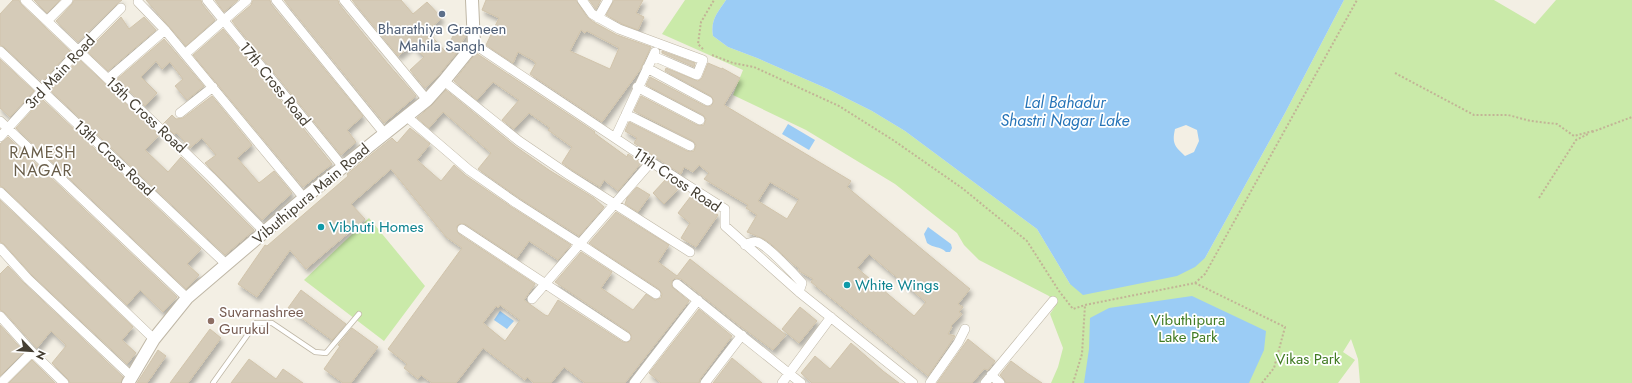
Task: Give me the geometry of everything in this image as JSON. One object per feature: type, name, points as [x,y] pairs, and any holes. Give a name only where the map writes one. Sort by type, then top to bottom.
[{"type":"street","name":"15th Cross Road","points":[[26,0],[78,52],[211,177],[264,233]]},
{"type":"street","points":[[47,21],[68,0]]},
{"type":"street","name":"17th Cross Road","points":[[207,0],[343,167]]},
{"type":"street","points":[[185,54],[247,0]]},
{"type":"street","points":[[276,0],[384,134]]},
{"type":"street","points":[[344,0],[426,100]]},
{"type":"street","points":[[472,0],[474,44]]},
{"type":"street","points":[[582,0],[588,10],[598,18],[618,29],[703,60],[698,75],[653,56]]},
{"type":"street","points":[[598,18],[608,0]]},
{"type":"street","points":[[138,2],[165,30],[304,198]]},
{"type":"street","name":"3rd Main Road","points":[[0,137],[78,52],[121,8]]},
{"type":"street","points":[[108,79],[165,30]]},
{"type":"street","points":[[615,138],[637,87],[659,43]]},
{"type":"street","name":"Vibuthipura Main Road","points":[[130,380],[154,339],[188,298],[304,198],[426,100],[444,81],[474,44]]},
{"type":"street","name":"11th Cross Road","points":[[474,44],[651,162],[725,209],[725,226],[745,245],[799,292],[913,383]]},
{"type":"street","name":"13th Cross Road","points":[[0,51],[227,265]]},
{"type":"street","points":[[647,68],[708,101]]},
{"type":"street","points":[[444,81],[518,141],[690,252]]},
{"type":"street","points":[[180,113],[213,87]]},
{"type":"street","points":[[637,87],[700,120]]},
{"type":"street","points":[[626,114],[690,146]]},
{"type":"street","points":[[406,116],[469,170],[516,203],[656,294]]},
{"type":"street","points":[[0,122],[188,298]]},
{"type":"street","points":[[532,299],[651,162]]},
{"type":"street","points":[[0,192],[154,339]]},
{"type":"street","points":[[462,228],[626,338]]},
{"type":"street","points":[[0,248],[28,279],[130,380]]},
{"type":"street","points":[[677,284],[801,383]]},
{"type":"street","points":[[634,383],[698,300]]},
{"type":"street","points":[[1000,383],[988,379],[1053,301]]},
{"type":"street","points":[[0,316],[32,352],[64,383]]},
{"type":"street","points":[[782,383],[831,317]]},
{"type":"street","points":[[930,383],[958,343],[965,329]]},
{"type":"street","points":[[705,383],[742,335]]},
{"type":"street","points":[[1,383],[32,352]]},
{"type":"lane","points":[[213,383],[256,323],[272,323],[314,352],[326,353],[359,314]]},
{"type":"path","points":[[714,0],[701,22],[698,44],[708,53],[733,63],[754,67],[839,106],[894,140],[962,188],[1027,241],[1059,292],[1073,309],[1085,305],[1195,283],[1205,274],[1357,0]]},
{"type":"path","points":[[1395,73],[1474,115],[1508,115],[1531,121],[1558,124],[1574,136],[1632,117]]},
{"type":"path","points":[[1539,198],[1576,140],[1593,131]]},
{"type":"path","points":[[1195,283],[1285,327],[1274,368],[1262,383]]},
{"type":"path","points":[[1073,383],[1082,354],[1085,305]]},
{"type":"green space","points":[[685,0],[726,0],[715,16],[712,30],[713,36],[728,47],[828,89],[872,111],[905,131],[1037,229],[1070,284],[1205,258],[1285,113],[1344,0],[1494,0],[1535,24],[1556,0],[1632,0],[1632,383],[1360,383],[1358,359],[1351,339],[1343,352],[1355,360],[1338,383],[1051,383],[1058,367],[1063,348],[1050,314],[1056,305],[1049,296],[979,260],[964,245],[957,233],[895,184],[806,130],[733,95],[743,70],[662,34]]},
{"type":"green space","points":[[369,218],[425,286],[384,341],[304,280]]},
{"type":"water","name":"Lal Bahadur Shastri Nagar Lake","points":[[726,0],[1344,0],[1285,113],[1205,258],[1195,267],[1177,276],[1083,295],[1070,284],[1037,229],[905,131],[872,111],[828,89],[728,47],[713,36],[712,30],[714,21]],"holes":[[[1186,125],[1197,130],[1199,141],[1194,152],[1185,156],[1178,150],[1175,144],[1175,129]]]},
{"type":"water","points":[[788,124],[815,140],[809,150],[782,134]]},
{"type":"water","points":[[928,227],[951,244],[952,248],[950,252],[946,252],[927,243],[924,234]]},
{"type":"water","points":[[1192,296],[1266,331],[1264,350],[1249,383],[1084,383],[1089,349],[1090,318],[1109,308]]},
{"type":"water","points":[[500,311],[514,321],[507,329],[494,320]]},
{"type":"building","points":[[13,0],[19,0],[21,4],[70,51],[42,82],[0,45],[0,14]]},
{"type":"building","points":[[34,0],[60,0],[47,13]]},
{"type":"building","points":[[74,0],[122,0],[78,42],[56,21]]},
{"type":"building","points":[[146,0],[201,0],[202,4],[215,20],[186,46]]},
{"type":"building","points":[[215,0],[238,0],[224,12]]},
{"type":"building","points":[[253,0],[270,0],[271,4],[363,116],[347,130],[356,142],[341,155],[232,21],[251,5]]},
{"type":"building","points":[[284,0],[338,0],[339,4],[416,96],[384,123]]},
{"type":"building","points":[[352,0],[401,0],[413,14],[427,2],[442,18],[427,31],[445,51],[459,25],[466,29],[466,35],[455,55],[437,77],[425,88],[410,70],[424,57],[412,45],[398,56]]},
{"type":"building","points":[[486,0],[576,0],[587,17],[595,23],[617,35],[651,47],[640,70],[602,122],[530,74],[536,63],[534,61],[518,52],[513,63],[486,45],[499,18],[482,10]],"holes":[[[581,30],[585,33],[587,31],[619,48],[610,69],[570,51]]]},
{"type":"building","points":[[589,0],[601,0],[596,9]]},
{"type":"building","points":[[614,0],[643,0],[636,13],[644,17],[638,30],[622,24],[606,15]]},
{"type":"building","points":[[121,17],[129,29],[144,17],[156,30],[108,71],[87,51]]},
{"type":"building","points":[[223,29],[332,164],[303,187],[193,55]]},
{"type":"building","points":[[164,39],[204,86],[187,100],[175,86],[183,79],[170,62],[162,69],[156,61],[141,77],[157,93],[145,106],[117,79]]},
{"type":"building","points":[[662,51],[695,63],[694,67],[662,53]]},
{"type":"building","points":[[476,53],[595,132],[594,133],[627,157],[628,154],[641,163],[618,191],[604,180],[600,187],[572,170],[562,163],[572,147],[548,130],[550,128],[529,113],[514,129],[502,120],[519,100],[493,82],[477,100],[454,81]]},
{"type":"building","points":[[0,59],[34,91],[10,117],[0,108]]},
{"type":"building","points":[[79,59],[159,135],[145,150],[168,172],[181,157],[254,230],[225,255],[50,90]]},
{"type":"building","points":[[708,63],[722,68],[740,78],[724,105],[851,181],[847,187],[970,289],[958,304],[963,307],[959,312],[962,314],[951,326],[952,327],[948,334],[955,336],[928,376],[811,282],[813,279],[799,271],[799,268],[771,244],[764,239],[747,232],[757,215],[746,208],[748,205],[704,179],[709,173],[699,165],[693,172],[684,167],[681,174],[634,143],[637,138],[625,131],[629,122],[687,151],[694,151],[696,145],[693,141],[634,111],[641,96],[697,125],[704,125],[706,119],[703,115],[646,85],[650,77],[705,106],[711,106],[714,101],[711,96],[665,71],[666,68],[698,81],[702,78]],"holes":[[[770,182],[799,199],[787,219],[758,201]],[[869,254],[926,302],[914,316],[857,268]]]},
{"type":"building","points":[[446,90],[515,146],[549,170],[594,198],[604,207],[579,236],[519,198],[478,169],[491,153],[443,112],[429,128],[417,118]]},
{"type":"building","points":[[212,96],[252,145],[237,158],[259,183],[274,171],[292,193],[262,220],[205,163],[216,155],[202,138],[190,148],[177,133],[174,134],[163,124],[172,115],[176,119],[183,118]]},
{"type":"building","points":[[42,99],[201,249],[187,264],[199,275],[186,289],[16,128]]},
{"type":"building","points":[[410,128],[430,144],[417,160],[441,181],[454,165],[465,175],[513,208],[571,245],[558,260],[529,241],[517,258],[465,224],[460,224],[457,226],[457,231],[459,234],[535,284],[524,300],[545,315],[548,316],[558,300],[623,342],[628,342],[631,340],[631,335],[629,332],[555,282],[581,252],[612,272],[601,288],[633,310],[646,294],[655,300],[661,298],[662,294],[659,289],[589,243],[616,212],[669,245],[658,262],[677,276],[690,259],[786,335],[773,350],[681,279],[675,278],[672,281],[672,287],[689,301],[625,383],[585,383],[564,367],[551,383],[534,383],[527,377],[525,380],[483,348],[456,383],[432,383],[421,375],[418,379],[404,368],[407,364],[388,349],[462,248],[446,237],[391,169],[351,204],[365,219],[306,269],[290,250],[257,297],[238,284],[265,245],[267,246],[348,176],[347,174],[392,138],[397,143]],"holes":[[[500,305],[520,320],[505,341],[483,323],[496,306],[498,308]]]},
{"type":"building","points":[[8,137],[177,297],[163,312],[140,290],[127,305],[4,188],[0,186],[0,144]]},
{"type":"building","points":[[666,179],[679,188],[664,204],[653,193]]},
{"type":"building","points":[[637,187],[650,195],[638,212],[625,204],[627,198]]},
{"type":"building","points":[[691,196],[718,215],[696,247],[681,238],[690,223],[678,213]]},
{"type":"building","points":[[0,200],[133,327],[122,340],[136,353],[127,364],[32,275],[4,244],[0,242]]},
{"type":"building","points":[[8,266],[123,377],[121,383],[70,383],[52,363],[66,346],[65,344],[51,331],[37,348],[4,312],[0,310],[0,274]]},
{"type":"building","points":[[301,290],[346,324],[332,340],[288,308]]},
{"type":"building","points":[[800,307],[817,321],[799,343],[782,329]]},
{"type":"building","points":[[699,309],[732,336],[700,379],[699,383],[661,383],[649,373]]},
{"type":"building","points":[[0,325],[24,352],[0,376]]},
{"type":"building","points":[[352,328],[378,347],[351,383],[343,383],[324,369],[340,346],[338,345]]},
{"type":"building","points":[[210,329],[221,338],[188,383],[170,383]]},
{"type":"building","points":[[968,339],[995,361],[988,370],[984,369],[972,383],[937,383]]},
{"type":"building","points":[[851,343],[899,383],[812,383],[801,373],[815,356],[830,369]]},
{"type":"building","points":[[158,350],[166,356],[147,383],[137,383]]},
{"type":"building","points":[[732,358],[762,383],[713,383]]},
{"type":"building","points":[[249,359],[276,379],[283,369],[303,383],[231,383]]},
{"type":"building","points":[[32,360],[55,383],[9,383]]},
{"type":"building","points":[[1011,361],[1042,383],[1006,383],[1000,375]]},
{"type":"place","name":"Bharathiya Grameen Mahila Sangh","points":[[442,14]]},
{"type":"place","name":"Vibhuti Homes","points":[[321,227]]},
{"type":"place","name":"White Wings","points":[[847,285]]},
{"type":"place","name":"Suvarnashree Gurukul","points":[[211,321]]},
{"type":"district","name":"RAMESH NAGAR","points":[[43,161]]},
{"type":"park label","name":"Vibuthipura Lake Park","points":[[1188,328]]},
{"type":"park label","name":"Vikas Park","points":[[1308,359]]}]
